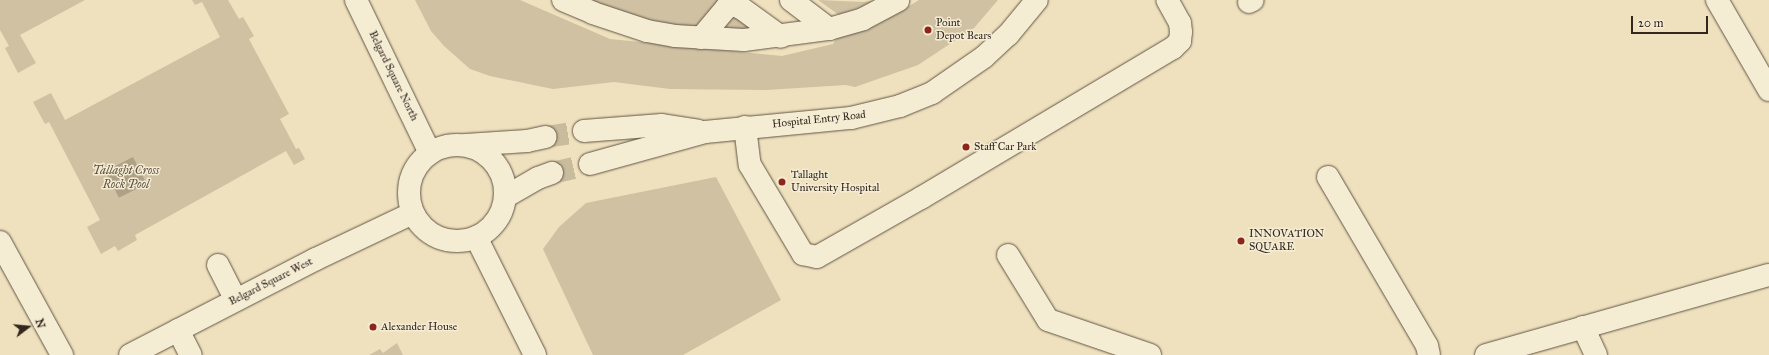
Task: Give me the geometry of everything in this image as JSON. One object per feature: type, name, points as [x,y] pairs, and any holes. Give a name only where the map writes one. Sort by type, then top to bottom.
[{"type":"street","name":"Belgard Square North","points":[[356,0],[430,153]]},
{"type":"street","points":[[563,0],[593,13],[647,31],[702,38],[744,40],[780,37],[829,29],[862,19],[898,0]]},
{"type":"street","points":[[791,0],[829,29]]},
{"type":"street","name":"Hospital Entry Road","points":[[590,164],[705,132],[851,118],[894,108],[932,93],[984,57],[1008,35],[1037,0]]},
{"type":"street","points":[[745,127],[750,165],[803,254],[817,257],[921,198],[1173,48],[1180,41],[1180,23],[1167,0]]},
{"type":"street","points":[[1717,0],[1769,90]]},
{"type":"street","points":[[702,38],[726,8],[733,5],[741,8],[780,37]]},
{"type":"street","name":"Hospital Entry Road","points":[[584,131],[662,125],[705,132]]},
{"type":"street","points":[[466,145],[481,151],[493,160],[501,173],[504,197],[499,217],[489,229],[476,237],[462,241],[446,240],[431,234],[418,222],[408,191],[412,174],[430,153],[443,147],[466,145],[526,141],[546,137]]},
{"type":"street","points":[[504,197],[538,178],[552,173]]},
{"type":"street","points":[[1328,178],[1427,346],[1429,355]]},
{"type":"street","name":"Belgard Square West","points":[[130,355],[236,300],[414,213]]},
{"type":"street","points":[[476,237],[535,355]]},
{"type":"street","points":[[0,242],[6,267],[62,355]]},
{"type":"street","points":[[1008,255],[1048,320],[1150,355]]},
{"type":"street","points":[[218,265],[236,300]]},
{"type":"street","points":[[1486,355],[1769,275]]},
{"type":"street","points":[[1584,327],[1596,355]]},
{"type":"street","points":[[178,330],[191,355]]},
{"type":"shaded area","points":[[0,0],[85,0],[20,35],[36,63],[18,73],[5,48],[9,46],[0,30]]},
{"type":"shaded area","points":[[192,0],[228,0],[239,19],[243,17],[254,36],[249,39],[289,114],[280,119],[296,149],[299,148],[305,159],[294,165],[286,151],[135,235],[137,240],[118,251],[115,246],[101,254],[87,227],[100,220],[49,122],[45,124],[33,102],[51,93],[65,120],[220,37],[202,2],[195,5]]},
{"type":"shaded area","points":[[415,0],[520,0],[610,39],[782,56],[833,44],[836,39],[906,8],[919,0],[998,0],[974,28],[918,65],[855,87],[846,85],[766,90],[670,89],[614,82],[553,89],[490,76],[470,69],[444,46],[431,31]]},
{"type":"shaded area","points":[[590,0],[720,0],[696,30],[647,21]]},
{"type":"shaded area","points":[[818,0],[863,2],[881,0],[839,15]]},
{"type":"shaded area","points":[[733,14],[758,29],[720,31]]},
{"type":"shaded area","points":[[716,177],[781,300],[683,355],[593,355],[543,249],[559,227],[586,203]]},
{"type":"shaded area","points":[[397,343],[403,355],[369,355],[380,349],[383,353]]},
{"type":"water","name":"Tallaght Cross Rock Pool","points":[[133,157],[147,184],[119,198],[105,171]]},
{"type":"tunnel","points":[[546,137],[584,131]]},
{"type":"tunnel","points":[[552,173],[590,164]]},
{"type":"place","name":"Point Depot Bears","points":[[928,30]]},
{"type":"place","name":"Staff Car Park","points":[[966,147]]},
{"type":"place","name":"Tallaght University Hospital","points":[[782,182]]},
{"type":"place","name":"INNOVATION SQUARE","points":[[1241,241]]},
{"type":"place","name":"Alexander House","points":[[373,327]]}]
